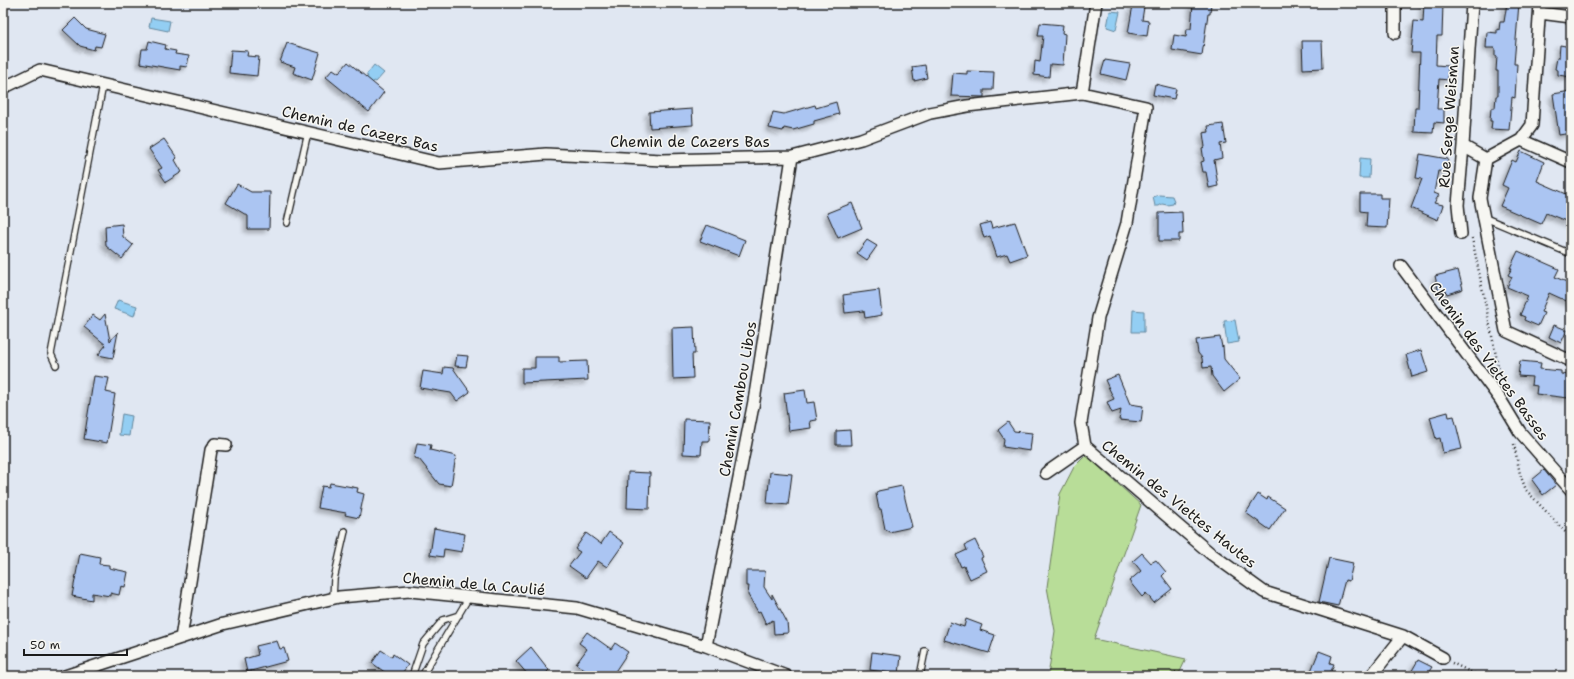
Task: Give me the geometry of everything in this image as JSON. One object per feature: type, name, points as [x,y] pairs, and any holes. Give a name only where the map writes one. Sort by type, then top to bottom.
[{"type":"street","points":[[1082,93],[1096,3]]},
{"type":"street","points":[[1395,3],[1396,33]]},
{"type":"street","name":"Rue Serge Weisman","points":[[1460,234],[1458,205],[1472,3]]},
{"type":"street","points":[[1486,159],[1522,140],[1532,125],[1540,8],[1571,17]]},
{"type":"street","name":"Chemin de Cazers Bas","points":[[3,88],[40,70],[439,163],[546,154],[662,160],[792,157]]},
{"type":"street","name":"Chemin des Viettes Hautes","points":[[792,157],[861,139],[930,112],[967,106],[1082,93],[1146,108],[1127,223],[1098,318],[1081,423],[1085,446],[1210,553],[1264,592],[1403,636],[1443,658]]},
{"type":"street","points":[[1522,140],[1571,162]]},
{"type":"street","points":[[1463,146],[1486,159]]},
{"type":"street","name":"Chemin Cambou Libos","points":[[706,646],[754,401],[792,157]]},
{"type":"street","points":[[1486,159],[1480,198],[1506,331],[1571,361]]},
{"type":"street","name":"Chemin des Viettes Basses","points":[[1401,266],[1500,399],[1520,432],[1571,490]]},
{"type":"street","points":[[181,638],[211,450],[215,444],[226,445]]},
{"type":"street","points":[[1046,473],[1085,446]]},
{"type":"street","name":"Chemin de la Caulié","points":[[65,676],[223,624],[333,598],[410,591],[577,608],[706,646],[786,676]]},
{"type":"street","points":[[1371,676],[1403,636]]},
{"type":"lane","points":[[56,366],[51,354],[103,85]]},
{"type":"lane","points":[[287,223],[308,132]]},
{"type":"lane","points":[[1483,217],[1571,254]]},
{"type":"lane","points":[[333,598],[334,579],[345,531]]},
{"type":"lane","points":[[422,676],[469,597]]},
{"type":"lane","points":[[412,676],[423,644],[443,620],[459,615]]},
{"type":"lane","points":[[920,676],[924,651]]},
{"type":"path","points":[[1443,658],[1479,676]]},
{"type":"path","points":[[1170,671],[1188,676]]},
{"type":"green space","points":[[1086,455],[1141,505],[1094,639],[1186,659],[1178,676],[1048,676],[1055,631],[1047,587],[1060,494],[1074,467]]},
{"type":"water","points":[[1110,11],[1120,12],[1116,30],[1107,27]]},
{"type":"water","points":[[151,18],[170,21],[168,31],[149,27]]},
{"type":"water","points":[[374,65],[384,73],[370,86],[364,81],[368,76],[366,75]]},
{"type":"water","points":[[1360,158],[1370,159],[1369,178],[1359,178]]},
{"type":"water","points":[[1159,195],[1172,196],[1174,201],[1173,204],[1162,204],[1155,206],[1153,197]]},
{"type":"water","points":[[118,300],[137,306],[134,316],[114,309]]},
{"type":"water","points":[[1133,310],[1144,311],[1144,332],[1132,332]]},
{"type":"water","points":[[1235,320],[1239,342],[1227,344],[1224,321]]},
{"type":"water","points":[[122,414],[132,416],[129,436],[119,435]]},
{"type":"building","points":[[1193,3],[1211,3],[1202,55],[1172,50],[1174,35],[1186,37],[1187,29],[1191,29]]},
{"type":"building","points":[[1424,3],[1443,3],[1442,36],[1437,36],[1436,65],[1448,66],[1448,80],[1439,79],[1437,109],[1444,109],[1444,123],[1434,122],[1433,133],[1414,132],[1415,108],[1418,108],[1420,53],[1411,53],[1414,21],[1423,22]]},
{"type":"building","points":[[1507,3],[1519,3],[1514,64],[1517,64],[1515,98],[1512,97],[1509,130],[1491,129],[1491,108],[1495,108],[1496,96],[1498,96],[1498,71],[1496,71],[1497,56],[1495,56],[1495,48],[1486,48],[1487,32],[1497,33],[1500,22],[1504,22]]},
{"type":"building","points":[[1133,5],[1144,7],[1142,20],[1149,21],[1147,36],[1128,33]]},
{"type":"building","points":[[75,18],[86,29],[105,34],[101,47],[95,46],[94,50],[80,46],[63,30]]},
{"type":"building","points":[[1040,23],[1063,25],[1062,33],[1065,34],[1063,65],[1050,64],[1049,77],[1034,75],[1035,61],[1040,62],[1043,36],[1038,36]]},
{"type":"building","points":[[149,41],[166,45],[165,49],[176,51],[175,54],[189,56],[187,67],[180,66],[180,70],[140,63],[142,49],[147,49]]},
{"type":"building","points":[[1302,41],[1322,41],[1323,68],[1303,69]]},
{"type":"building","points":[[287,43],[320,53],[312,80],[293,73],[295,67],[280,62]]},
{"type":"building","points":[[1560,45],[1571,47],[1571,77],[1558,75],[1558,70],[1555,69],[1557,58],[1559,58]]},
{"type":"building","points":[[231,50],[248,51],[247,56],[259,57],[257,76],[229,73]]},
{"type":"building","points":[[1105,60],[1130,64],[1126,80],[1101,74]]},
{"type":"building","points":[[348,62],[384,92],[369,112],[326,77],[333,69],[339,73]]},
{"type":"building","points":[[925,65],[927,78],[914,81],[912,67]]},
{"type":"building","points":[[967,71],[994,72],[993,90],[984,90],[984,97],[951,96],[953,73],[967,74]]},
{"type":"building","points":[[1155,84],[1176,89],[1174,99],[1153,95]]},
{"type":"building","points":[[1571,91],[1571,133],[1559,135],[1553,94]]},
{"type":"building","points":[[836,102],[839,114],[814,121],[814,124],[793,130],[784,128],[783,131],[769,128],[773,112],[784,114],[815,105],[816,108]]},
{"type":"building","points":[[692,109],[693,125],[650,128],[649,112]]},
{"type":"building","points":[[1223,124],[1226,143],[1220,144],[1222,158],[1214,160],[1218,186],[1209,188],[1206,172],[1203,172],[1201,162],[1204,161],[1202,148],[1205,147],[1203,133],[1209,132],[1208,126]]},
{"type":"building","points":[[164,139],[177,158],[175,160],[182,172],[166,182],[158,170],[162,168],[149,149]]},
{"type":"building","points":[[1521,151],[1544,162],[1537,181],[1571,196],[1571,223],[1546,213],[1541,224],[1500,206],[1508,188],[1502,185],[1512,160],[1516,162]]},
{"type":"building","points":[[1420,154],[1448,159],[1446,172],[1438,171],[1434,193],[1439,195],[1434,203],[1443,205],[1438,220],[1411,208],[1422,179],[1416,178]]},
{"type":"building","points":[[237,184],[251,192],[270,192],[269,229],[248,229],[248,216],[226,203]]},
{"type":"building","points":[[1360,194],[1380,194],[1380,198],[1389,198],[1387,228],[1366,227],[1367,212],[1360,211]]},
{"type":"building","points":[[852,203],[862,228],[838,238],[827,213]]},
{"type":"building","points":[[1182,212],[1183,234],[1179,234],[1179,241],[1159,241],[1159,213]]},
{"type":"building","points":[[990,222],[992,228],[1015,222],[1027,255],[1010,261],[1007,254],[997,257],[990,236],[984,238],[980,225]]},
{"type":"building","points":[[122,224],[123,237],[133,245],[122,259],[106,246],[105,226]]},
{"type":"building","points":[[707,225],[745,240],[739,256],[700,241]]},
{"type":"building","points":[[867,240],[877,246],[867,260],[857,253]]},
{"type":"building","points":[[1518,251],[1559,269],[1555,277],[1571,284],[1571,303],[1549,293],[1541,312],[1544,313],[1538,326],[1524,320],[1525,317],[1520,315],[1528,296],[1507,287],[1512,277],[1508,275],[1512,268],[1510,268]]},
{"type":"building","points":[[1458,270],[1463,289],[1447,294],[1446,291],[1439,293],[1435,276]]},
{"type":"building","points":[[879,290],[882,315],[865,318],[864,311],[845,313],[843,295]]},
{"type":"building","points":[[105,314],[110,341],[118,332],[113,358],[98,355],[106,345],[84,327],[93,315],[100,320]]},
{"type":"building","points":[[1554,325],[1567,330],[1561,343],[1549,337]]},
{"type":"building","points":[[694,327],[695,354],[692,354],[693,378],[673,379],[672,328]]},
{"type":"building","points":[[1220,337],[1222,347],[1223,346],[1224,359],[1240,379],[1224,392],[1212,376],[1211,367],[1203,368],[1202,358],[1198,353],[1196,340]]},
{"type":"building","points":[[1421,350],[1428,372],[1412,377],[1406,355]]},
{"type":"building","points":[[457,355],[468,356],[466,367],[455,366]]},
{"type":"building","points":[[535,357],[559,357],[559,362],[587,361],[588,380],[522,383],[522,368],[535,368]]},
{"type":"building","points":[[1520,361],[1541,363],[1540,369],[1561,371],[1561,374],[1571,375],[1568,398],[1536,394],[1537,386],[1531,385],[1532,377],[1518,376]]},
{"type":"building","points":[[444,367],[453,368],[470,392],[457,401],[451,393],[420,388],[423,371],[443,374]]},
{"type":"building","points":[[1118,375],[1130,404],[1143,406],[1141,422],[1119,420],[1121,410],[1112,413],[1107,402],[1114,399],[1105,380]]},
{"type":"building","points":[[94,376],[109,378],[106,392],[115,394],[107,443],[84,439]]},
{"type":"building","points":[[805,390],[807,403],[814,402],[817,420],[810,421],[811,428],[789,431],[784,393]]},
{"type":"building","points":[[1448,412],[1449,417],[1454,416],[1462,449],[1443,453],[1440,438],[1436,439],[1430,417]]},
{"type":"building","points":[[684,419],[710,420],[709,441],[702,441],[701,455],[683,454]]},
{"type":"building","points":[[1008,422],[1014,431],[1032,433],[1030,451],[1003,447],[1004,439],[998,430]]},
{"type":"building","points":[[850,430],[851,445],[836,445],[836,431]]},
{"type":"building","points":[[417,443],[431,445],[430,450],[456,456],[451,486],[439,484],[419,459],[414,458]]},
{"type":"building","points":[[1544,470],[1556,485],[1543,495],[1532,480]]},
{"type":"building","points":[[628,472],[650,473],[649,509],[627,508]]},
{"type":"building","points":[[770,472],[792,474],[788,505],[767,503]]},
{"type":"building","points":[[330,483],[358,488],[357,492],[364,494],[359,518],[345,515],[346,513],[318,508],[322,486],[329,487]]},
{"type":"building","points":[[902,486],[912,527],[889,532],[885,529],[876,494],[878,491]]},
{"type":"building","points":[[1258,494],[1267,500],[1268,497],[1285,508],[1270,530],[1246,513]]},
{"type":"building","points":[[434,528],[465,534],[462,552],[444,549],[443,557],[430,555]]},
{"type":"building","points":[[609,532],[624,543],[607,567],[598,561],[586,578],[569,566],[580,552],[575,549],[586,533],[601,544]]},
{"type":"building","points":[[975,540],[983,557],[981,558],[987,571],[970,579],[964,566],[961,567],[956,555],[967,550],[965,545]]},
{"type":"building","points":[[80,553],[100,557],[99,564],[109,565],[109,568],[128,572],[125,587],[121,586],[119,595],[110,593],[110,596],[92,593],[92,600],[72,596]]},
{"type":"building","points":[[1142,553],[1151,563],[1156,560],[1166,572],[1162,576],[1172,589],[1154,603],[1146,593],[1142,597],[1129,581],[1141,571],[1133,561]]},
{"type":"building","points":[[1329,558],[1353,563],[1349,581],[1345,580],[1338,606],[1319,602]]},
{"type":"building","points":[[746,571],[765,571],[764,587],[772,599],[772,594],[787,622],[788,633],[774,634],[773,620],[766,624],[760,611],[758,612],[748,595],[749,586],[746,586]]},
{"type":"building","points":[[966,619],[982,625],[980,630],[995,635],[989,653],[944,640],[950,622],[964,627]]},
{"type":"building","points":[[587,632],[611,649],[615,643],[628,652],[612,676],[593,676],[576,664],[587,649],[579,643]]},
{"type":"building","points":[[277,641],[280,649],[284,648],[288,661],[247,672],[244,659],[258,655],[256,646]]},
{"type":"building","points":[[531,647],[549,670],[543,676],[529,676],[516,661]]},
{"type":"building","points":[[381,650],[392,657],[393,654],[408,665],[400,676],[390,676],[372,663]]},
{"type":"building","points":[[1319,651],[1332,656],[1330,663],[1334,664],[1329,676],[1309,676]]},
{"type":"building","points":[[872,652],[901,656],[899,674],[870,670]]},
{"type":"building","points":[[1418,660],[1432,667],[1426,676],[1409,676]]}]
